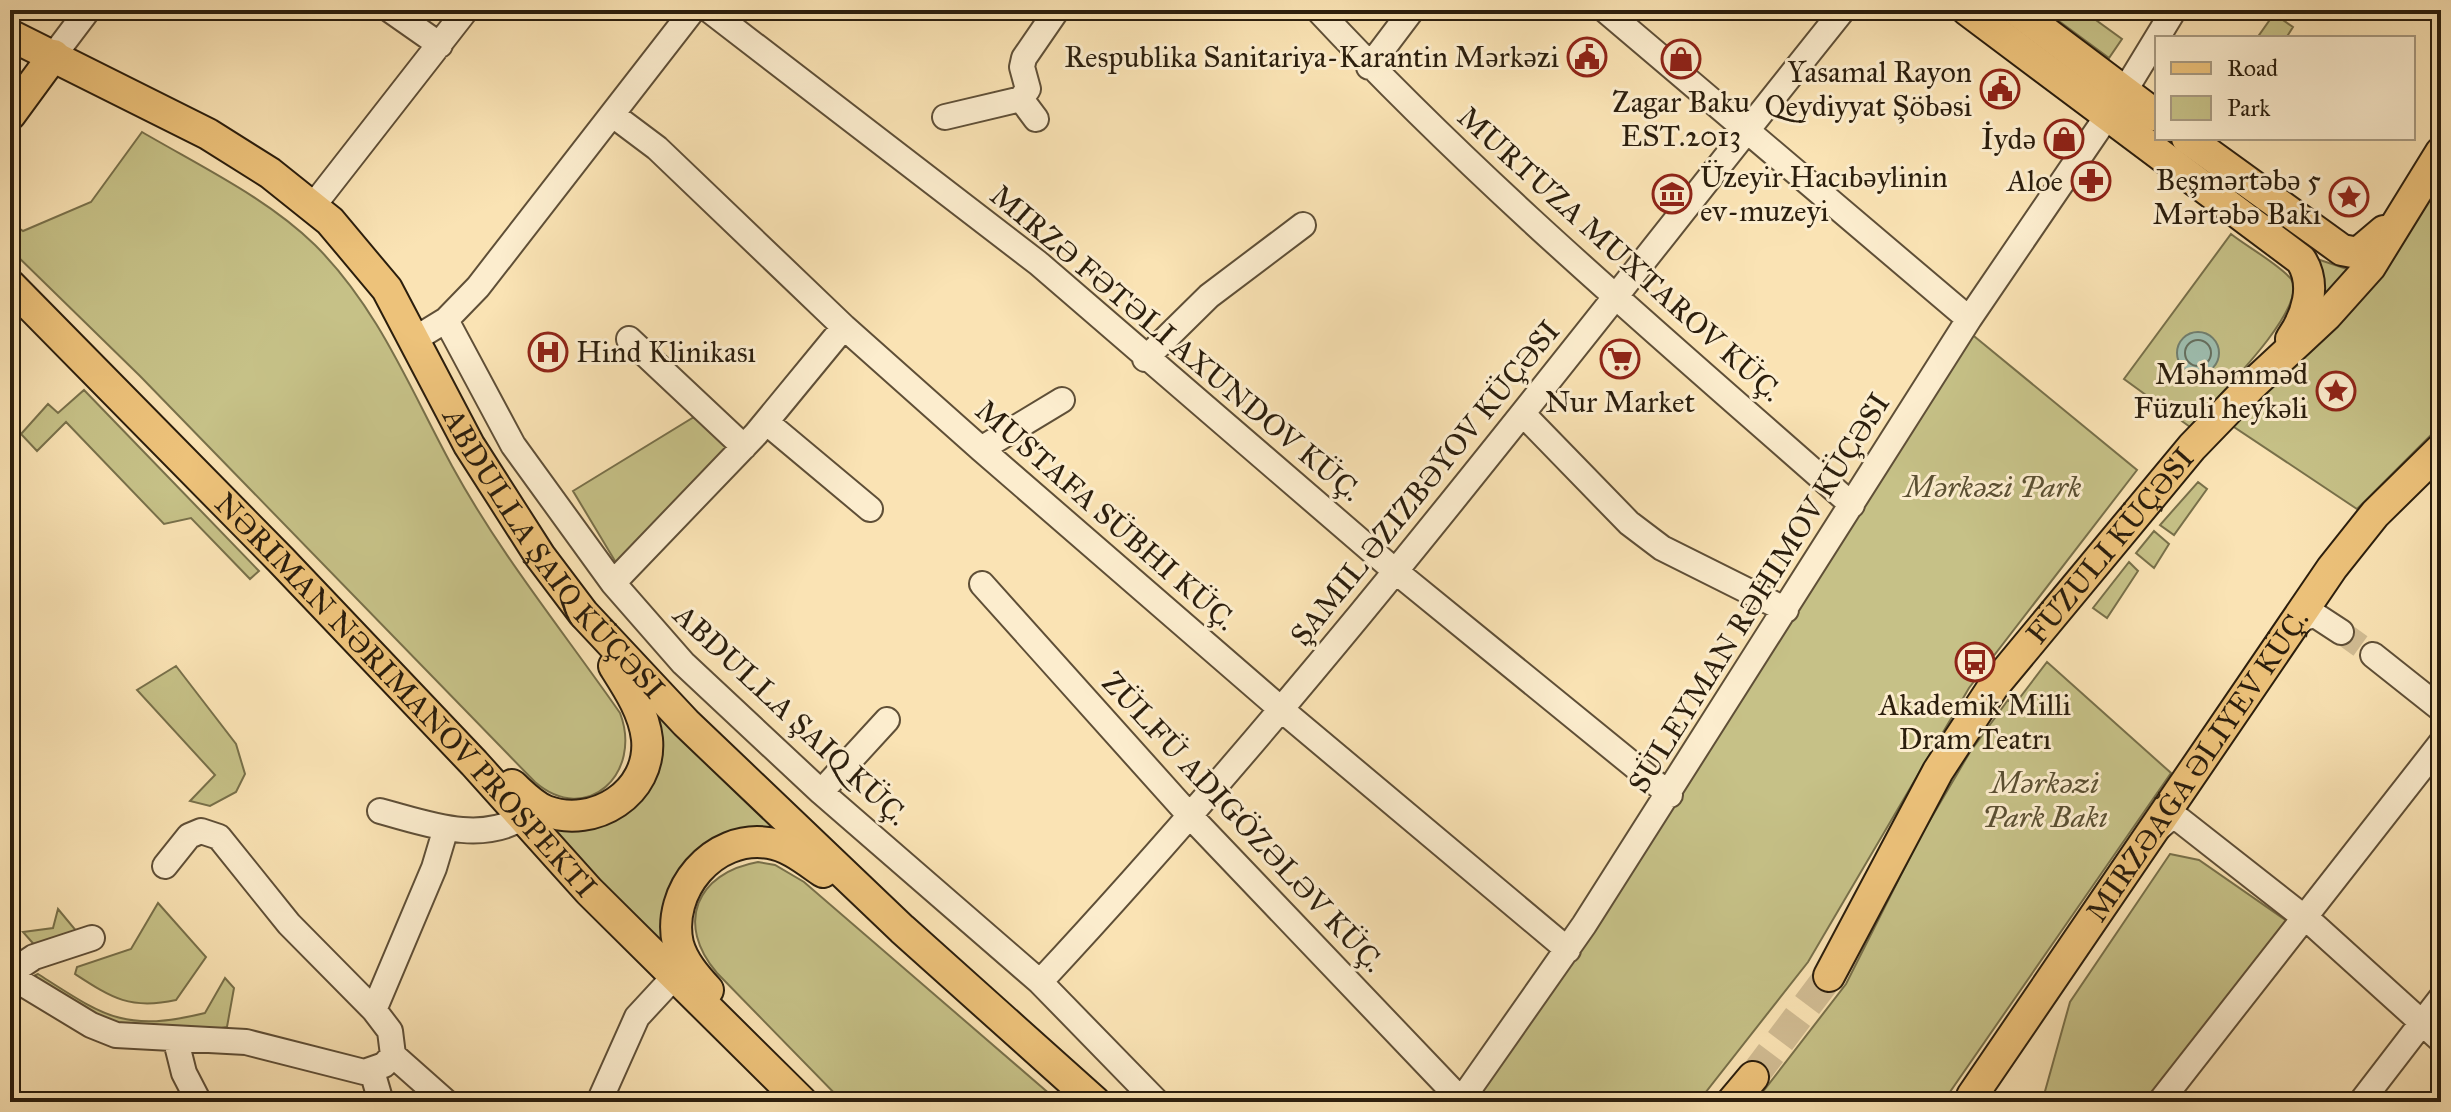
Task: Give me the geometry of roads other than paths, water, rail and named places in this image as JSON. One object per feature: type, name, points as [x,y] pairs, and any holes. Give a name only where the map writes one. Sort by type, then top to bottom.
[{"type":"main road","points":[[1967,10],[2116,103],[2155,115]]},
{"type":"main road","points":[[2016,10],[2155,136]]},
{"type":"main road","name":"ABDULLA ŞAIQ KÜÇƏSI","points":[[10,35],[208,134],[270,173],[313,206],[372,267],[415,339],[469,445],[500,496],[583,613],[686,723],[902,929],[1095,1102]]},
{"type":"main road","points":[[10,115],[54,55]]},
{"type":"main road","points":[[2160,140],[2305,266],[2309,293],[2303,319],[2252,385]]},
{"type":"main road","points":[[2190,140],[2321,238],[2354,253],[2370,246],[2382,234],[2441,152]]},
{"type":"main road","name":"FÜZULI KÜÇƏSI","points":[[1829,976],[1938,771],[1993,687],[2137,511],[2252,385],[2327,315],[2370,267],[2441,152]]},
{"type":"main road","name":"NƏRIMAN NƏRIMANOV PROSPEKTI","points":[[10,285],[474,763],[522,818],[674,977],[803,1102]]},
{"type":"main road","name":"MIRZƏAĞA ƏLIYEV KÜÇ.","points":[[1972,1096],[2282,639],[2361,530],[2441,449]]},
{"type":"main road","points":[[474,763],[511,784],[543,810],[562,815],[601,812],[618,802],[634,786],[647,755],[644,722],[583,613]]},
{"type":"main road","points":[[803,1102],[702,984],[683,956],[676,923],[679,900],[689,879],[707,861],[729,849],[768,843],[802,857],[902,929]]},
{"type":"main road","points":[[1732,1102],[1753,1077]]},
{"type":"street","points":[[54,55],[88,10]]},
{"type":"street","points":[[390,10],[440,45]]},
{"type":"street","points":[[313,206],[466,10]]},
{"type":"street","points":[[415,339],[446,320],[478,287],[693,10]]},
{"type":"street","name":"MIRZƏ FƏTƏLI AXUNDOV KÜÇ.","points":[[709,10],[1038,263],[1145,359],[1394,570],[1670,795]]},
{"type":"street","name":"MURTUZA MUXTAROV KÜÇ.","points":[[1318,10],[1369,67],[1493,187],[1852,505]]},
{"type":"street","points":[[1369,67],[1412,10]]},
{"type":"street","points":[[1605,10],[1969,319]]},
{"type":"street","name":"ŞAMIL ƏZIZBƏYOV KÜÇƏSI","points":[[1040,982],[1191,817],[1282,710],[1524,415],[1843,10]]},
{"type":"street","name":"SÜLEYMAN RƏHIMOV KÜÇƏSI","points":[[2158,36],[2174,10]]},
{"type":"street","points":[[945,117],[1021,99],[1028,89],[1022,67],[1024,58],[1048,13]]},
{"type":"street","name":"SÜLEYMAN RƏHIMOV KÜÇƏSI","points":[[1460,1101],[1568,950],[1670,795],[1969,319],[2155,40]]},
{"type":"street","points":[[1021,99],[1036,119]]},
{"type":"street","name":"MUSTAFA SÜBHI KÜÇ.","points":[[613,115],[657,148],[844,327],[981,449],[1282,710],[1568,950]]},
{"type":"street","points":[[1145,359],[1209,296],[1303,225]]},
{"type":"street","name":"ABDULLA ŞAIQ KÜÇ.","points":[[446,320],[513,445],[613,583],[683,663],[821,792],[1040,982],[1157,1102]]},
{"type":"street","points":[[613,583],[744,447],[844,327]]},
{"type":"street","points":[[629,339],[744,447]]},
{"type":"street","points":[[981,449],[1062,400]]},
{"type":"street","points":[[1524,415],[1629,523],[1662,548],[1786,610]]},
{"type":"street","points":[[766,422],[870,509]]},
{"type":"street","points":[[982,584],[1191,817],[1460,1101]]},
{"type":"street","points":[[2282,639],[2312,615],[2341,632]]},
{"type":"street","points":[[2373,655],[2441,709]]},
{"type":"street","points":[[821,792],[887,720]]},
{"type":"street","points":[[2160,1102],[2441,743]]},
{"type":"street","points":[[380,811],[446,828],[489,831],[504,828],[522,818]]},
{"type":"street","points":[[2137,852],[2164,820],[2175,817],[2305,918],[2441,1040]]},
{"type":"street","points":[[374,1010],[434,868],[446,828]]},
{"type":"street","points":[[165,866],[189,836],[201,831],[219,837],[289,924],[374,1010],[390,1031],[393,1055],[446,1102]]},
{"type":"street","points":[[92,938],[34,957],[10,975],[91,1025],[116,1035],[176,1041],[246,1042],[353,1070],[372,1071],[393,1055]]},
{"type":"street","points":[[599,1102],[637,1017],[674,977]]},
{"type":"street","points":[[2361,1102],[2441,998]]},
{"type":"street","points":[[176,1041],[184,1073],[199,1102]]},
{"type":"street","points":[[372,1071],[381,1102]]},
{"type":"water","points":[[2198,332],[2213,338],[2219,353],[2213,368],[2198,374],[2183,368],[2177,353],[2183,338]]},
{"type":"tunnel","points":[[2341,632],[2373,655]]},
{"type":"tunnel","points":[[1753,1077],[1829,976]]},
{"type":"place","name":"Respublika Sanitariya-Karantin Mərkəzi","points":[[1587,57]]},
{"type":"place","name":"Zagar Baku EST.2013","points":[[1681,59]]},
{"type":"place","name":"Yasamal Rayon Qeydiyyat Şöbəsi","points":[[2000,89]]},
{"type":"place","name":"İydə","points":[[2064,139]]},
{"type":"place","name":"Aloe","points":[[2091,181]]},
{"type":"place","name":"Üzeyir Hacıbəylinin ev-muzeyi","points":[[1672,194]]},
{"type":"place","name":"Beşmərtəbə 5 Mərtəbə Bakı","points":[[2349,197]]},
{"type":"place","name":"Hind Klinikası","points":[[548,352]]},
{"type":"place","name":"Nur Market","points":[[1620,359]]},
{"type":"place","name":"Məhəmməd Füzuli heykəli","points":[[2336,391]]},
{"type":"place","name":"Akademik Milli Dram Teatrı","points":[[1975,662]]},
{"type":"park label","name":"Mərkəzi Park","points":[[1993,487]]},
{"type":"park label","name":"Mərkəzi Park Bakı","points":[[2045,800]]}]
